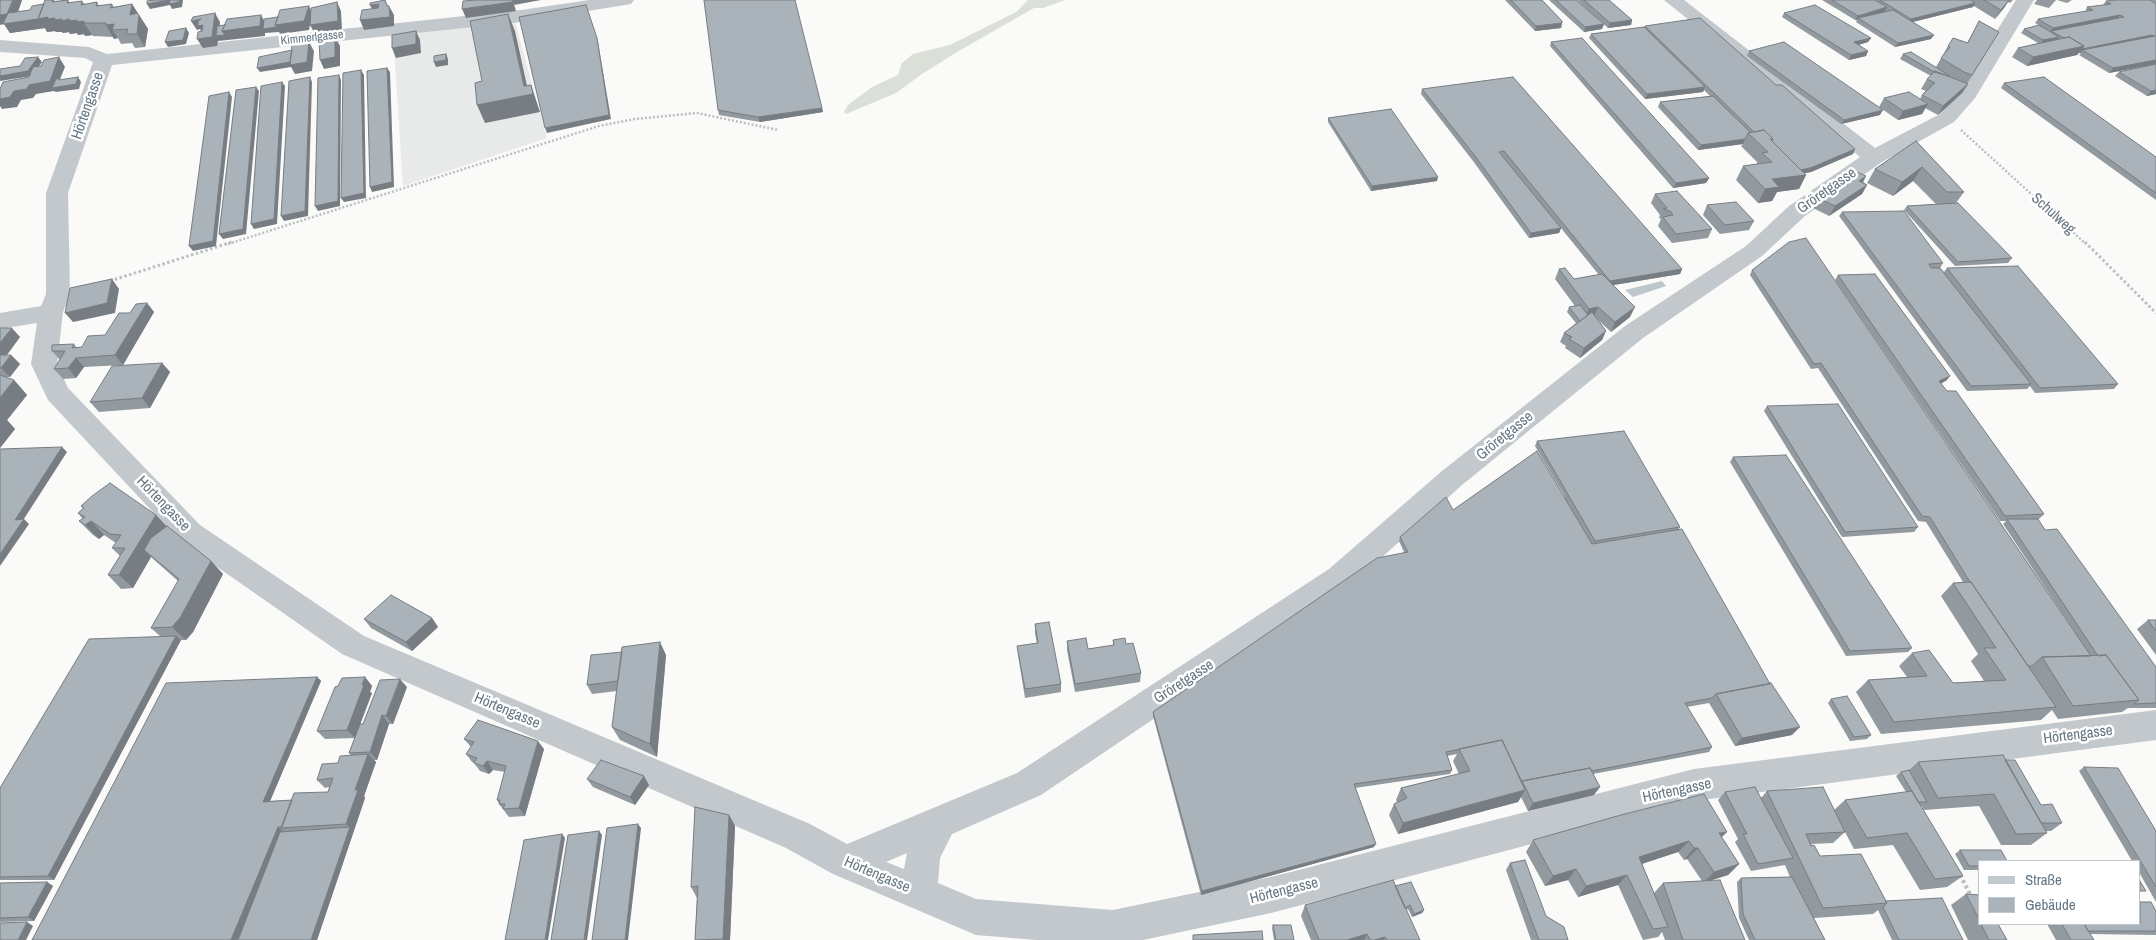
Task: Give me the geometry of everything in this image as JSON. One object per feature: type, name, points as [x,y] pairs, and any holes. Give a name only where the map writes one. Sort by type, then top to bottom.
[{"type":"street","name":"Kimmerlgasse","points":[[0,46],[89,53],[104,60],[521,16],[625,0]]},
{"type":"street","points":[[1673,0],[1874,157]]},
{"type":"street","name":"Gröretgasse","points":[[845,862],[1029,784],[1339,578],[1452,478],[1634,332],[1754,251],[1797,211],[1874,157],[1947,118],[1965,98],[2025,0]]},
{"type":"street","name":"Hörtengasse","points":[[104,60],[57,194],[58,294],[51,312],[44,364],[57,393],[190,533],[353,645],[798,836],[845,862],[976,917],[1114,928],[1271,895],[1694,785],[2156,725]]},
{"type":"street","points":[[0,321],[51,312]]},
{"type":"street","points":[[919,893],[923,857],[940,822]]},
{"type":"path","points":[[108,282],[600,126],[635,118],[697,113],[778,130]]},
{"type":"path","name":"Schulweg","points":[[1947,118],[2080,238],[2156,313]]},
{"type":"path","points":[[1955,868],[1972,899]]},
{"type":"shaded area","points":[[1028,0],[1065,0],[1043,8],[1034,8],[957,52],[896,93],[846,114],[844,112],[848,105],[872,87],[898,75],[902,63],[913,54],[950,45],[1016,12]]},
{"type":"shaded area","points":[[515,21],[547,138],[403,186],[393,33]]},
{"type":"shaded area","points":[[1662,281],[1666,286],[1633,297],[1625,290]]},
{"type":"building","points":[[0,0],[13,0],[7,14],[0,15]]},
{"type":"building","points":[[45,0],[53,0],[52,2],[68,0],[67,3],[82,1],[81,5],[97,2],[96,6],[112,4],[110,8],[132,4],[130,15],[137,13],[139,15],[137,34],[126,34],[128,29],[112,30],[114,24],[84,23],[84,21],[76,22],[77,20],[69,21],[70,19],[61,21],[62,19],[47,19],[48,17],[38,19]]},
{"type":"building","points":[[170,0],[147,4],[147,1]]},
{"type":"building","points":[[170,0],[180,0],[179,2],[169,4]]},
{"type":"building","points":[[385,0],[387,6],[389,6],[390,17],[360,20],[362,10],[378,8],[379,4],[370,5],[370,3]]},
{"type":"building","points":[[512,0],[513,2],[462,9],[463,1]]},
{"type":"building","points":[[704,0],[795,0],[822,108],[758,117],[718,110]]},
{"type":"building","points":[[1511,0],[1542,0],[1562,23],[1536,26]]},
{"type":"building","points":[[1556,0],[1576,0],[1604,24],[1585,27]]},
{"type":"building","points":[[1584,0],[1609,0],[1632,20],[1610,23]]},
{"type":"building","points":[[1832,0],[1875,0],[1887,7],[1858,16]]},
{"type":"building","points":[[1880,0],[1971,0],[1975,3],[1911,19]]},
{"type":"building","points":[[1984,0],[2009,0],[2001,10]]},
{"type":"building","points":[[2150,0],[2156,4],[2156,60],[2113,68],[2082,50],[2155,36],[2152,35],[2082,49],[2084,46],[2069,37],[2064,38],[2051,31],[2124,17],[2120,15],[2053,28],[2038,19],[2093,10],[2087,7],[2111,4],[2106,1]]},
{"type":"building","points":[[337,2],[338,21],[310,25],[311,8]]},
{"type":"building","points":[[44,4],[38,19],[3,24],[8,13],[30,10],[32,6]]},
{"type":"building","points":[[586,5],[597,38],[609,115],[545,128],[519,17]]},
{"type":"building","points":[[1815,5],[1871,38],[1854,42],[1868,51],[1851,55],[1784,13]]},
{"type":"building","points":[[309,6],[304,21],[275,25],[280,10]]},
{"type":"building","points":[[1893,10],[1934,35],[1898,43],[1858,18]]},
{"type":"building","points":[[215,13],[212,37],[197,39],[198,32],[202,31],[203,25],[198,26],[198,21],[201,19],[191,21],[193,17]]},
{"type":"building","points":[[508,14],[524,86],[531,85],[533,94],[477,105],[475,83],[482,81],[470,21]]},
{"type":"building","points":[[261,15],[260,26],[222,31],[227,19]]},
{"type":"building","points":[[278,17],[275,25],[277,27],[263,29],[264,19]]},
{"type":"building","points":[[1700,18],[1776,85],[1782,85],[1855,149],[1813,167],[1801,170],[1772,141],[1773,139],[1764,130],[1754,132],[1645,26]]},
{"type":"building","points":[[1979,21],[1999,32],[1972,75],[1941,58],[1950,47],[1948,46],[1953,38],[1968,43]]},
{"type":"building","points":[[225,25],[222,31],[225,35],[216,36],[217,26]]},
{"type":"building","points":[[2039,25],[2059,37],[2043,40],[2024,29]]},
{"type":"building","points":[[1644,27],[1705,87],[1647,94],[1591,34]]},
{"type":"building","points":[[186,28],[183,40],[165,42],[169,31]]},
{"type":"building","points":[[416,31],[416,44],[392,48],[392,35]]},
{"type":"building","points":[[335,37],[335,57],[320,60],[319,40]]},
{"type":"building","points":[[2069,37],[2084,46],[2033,57],[2018,48]]},
{"type":"building","points":[[1582,38],[1709,178],[1676,183],[1551,42]]},
{"type":"building","points":[[309,42],[307,62],[290,65],[292,45]]},
{"type":"building","points":[[1784,42],[1883,110],[1844,120],[1749,51]]},
{"type":"building","points":[[292,50],[290,62],[257,68],[259,57]]},
{"type":"building","points":[[1911,52],[1950,76],[1934,72],[1903,54]]},
{"type":"building","points":[[446,54],[446,60],[434,62],[434,56]]},
{"type":"building","points":[[38,57],[28,71],[0,76],[0,69],[20,66],[25,58]]},
{"type":"building","points":[[59,57],[50,81],[29,85],[27,89],[14,91],[10,97],[0,99],[0,89],[3,82],[29,77],[33,67],[41,66],[44,60]]},
{"type":"building","points":[[2156,64],[2156,90],[2151,91],[2119,72]]},
{"type":"building","points":[[387,68],[392,182],[370,187],[367,71]]},
{"type":"building","points":[[361,70],[364,193],[341,198],[343,73]]},
{"type":"building","points":[[1935,71],[1968,84],[1943,106],[1922,95],[1935,83],[1927,79]]},
{"type":"building","points":[[339,75],[338,201],[315,206],[318,78]]},
{"type":"building","points":[[78,77],[76,84],[52,88],[56,79]]},
{"type":"building","points":[[310,77],[305,211],[281,216],[289,81]]},
{"type":"building","points":[[1513,77],[1682,269],[1610,281],[1504,151],[1499,152],[1561,228],[1531,233],[1475,156],[1422,89]]},
{"type":"building","points":[[2044,77],[2156,157],[2156,193],[2004,83]]},
{"type":"building","points":[[282,82],[274,219],[251,224],[261,86]]},
{"type":"building","points":[[256,87],[243,229],[219,234],[236,90]]},
{"type":"building","points":[[229,92],[213,241],[189,246],[209,96]]},
{"type":"building","points":[[1909,92],[1928,104],[1903,111],[1884,98]]},
{"type":"building","points":[[1713,96],[1750,132],[1745,139],[1701,145],[1660,102]]},
{"type":"building","points":[[1391,109],[1438,177],[1372,186],[1328,118]]},
{"type":"building","points":[[1764,130],[1773,139],[1770,139],[1806,175],[1772,179],[1779,187],[1765,189],[1743,166],[1772,162],[1762,153],[1768,152],[1748,133]]},
{"type":"building","points":[[1916,141],[1964,192],[1947,192],[1922,167],[1902,182],[1875,169]]},
{"type":"building","points":[[1857,172],[1866,176],[1859,181],[1867,185],[1835,206],[1818,198],[1841,181]]},
{"type":"building","points":[[1677,191],[1712,229],[1676,234],[1663,217],[1673,215],[1670,211],[1663,209],[1667,208],[1655,194]]},
{"type":"building","points":[[1736,202],[1754,221],[1725,225],[1707,205]]},
{"type":"building","points":[[1958,203],[2012,258],[1958,262],[1907,206]]},
{"type":"building","points":[[1904,211],[1943,263],[1929,264],[1931,268],[1940,268],[2031,384],[1971,386],[1842,212]]},
{"type":"building","points":[[1806,238],[2091,656],[2042,657],[2032,666],[2028,666],[1970,582],[1930,517],[1922,516],[1821,363],[1814,364],[1752,270],[1789,242]]},
{"type":"building","points":[[2018,266],[2118,384],[2040,388],[1947,268]]},
{"type":"building","points":[[1565,268],[1574,279],[1602,274],[1635,307],[1615,322],[1598,307],[1589,309],[1559,269]]},
{"type":"building","points":[[1875,274],[1950,376],[1939,381],[1947,391],[1956,391],[2044,514],[2005,516],[1838,275]]},
{"type":"building","points":[[112,279],[107,303],[65,313],[70,288]]},
{"type":"building","points":[[147,303],[115,355],[76,358],[68,368],[54,369],[65,351],[52,351],[52,345],[74,344],[72,348],[82,347],[88,336],[105,335],[119,313],[130,313],[136,304]]},
{"type":"building","points":[[1580,305],[1588,315],[1580,321],[1569,307]]},
{"type":"building","points":[[1592,312],[1606,331],[1584,348],[1569,339],[1572,337],[1564,333]]},
{"type":"building","points":[[0,328],[12,328],[0,343]]},
{"type":"building","points":[[0,355],[11,355],[1,368],[0,368]]},
{"type":"building","points":[[162,363],[142,398],[90,402],[112,366]]},
{"type":"building","points":[[0,375],[14,380],[0,398]]},
{"type":"building","points":[[1838,404],[1918,527],[1845,532],[1767,406]]},
{"type":"building","points":[[1624,431],[1680,527],[1595,541],[1537,441]]},
{"type":"building","points":[[62,447],[15,520],[24,519],[0,554],[0,449]]},
{"type":"building","points":[[1537,451],[1592,544],[1682,529],[1770,684],[1716,694],[1712,698],[1685,703],[1712,747],[1592,771],[1590,768],[1522,782],[1502,740],[1446,752],[1452,770],[1354,784],[1376,844],[1202,891],[1153,712],[1377,558],[1408,552],[1400,537],[1446,497],[1453,510]]},
{"type":"building","points":[[1786,455],[1912,648],[1850,651],[1733,457]]},
{"type":"building","points":[[110,483],[156,515],[119,575],[108,575],[125,548],[112,548],[121,535],[110,534],[91,521],[85,525],[79,521],[85,517],[78,513],[84,508],[81,506]]},
{"type":"building","points":[[2007,519],[2038,519],[2045,530],[2057,529],[2156,667],[2156,703],[2134,704],[2139,700],[2106,655],[2098,656]]},
{"type":"building","points":[[167,526],[211,561],[180,618],[172,627],[151,628],[179,579],[144,550],[151,538]]},
{"type":"building","points":[[1971,582],[2056,707],[1894,722],[1868,680],[1927,676],[1912,653],[1929,650],[1953,683],[2006,680],[1984,648],[1996,648],[1953,583]]},
{"type":"building","points":[[391,595],[432,618],[406,642],[364,619]]},
{"type":"building","points":[[2148,620],[2156,620],[2156,631]]},
{"type":"building","points":[[1049,622],[1061,684],[1025,689],[1017,646],[1038,643],[1035,624]]},
{"type":"building","points":[[176,636],[48,876],[0,877],[0,788],[89,639]]},
{"type":"building","points":[[1086,638],[1088,649],[1114,645],[1113,640],[1125,638],[1126,644],[1133,643],[1141,673],[1075,684],[1067,641]]},
{"type":"building","points":[[660,642],[650,744],[612,727],[622,647]]},
{"type":"building","points":[[622,652],[618,681],[587,685],[591,655]]},
{"type":"building","points":[[2106,655],[2139,700],[2073,706],[2042,657]]},
{"type":"building","points":[[317,677],[263,802],[292,800],[282,827],[278,827],[231,940],[32,940],[166,683]]},
{"type":"building","points":[[365,677],[362,685],[364,685],[347,730],[317,731],[335,687],[338,686],[342,678]]},
{"type":"building","points":[[400,679],[386,716],[382,715],[370,752],[349,753],[360,724],[363,724],[380,680]]},
{"type":"building","points":[[1771,683],[1800,727],[1742,738],[1716,694]]},
{"type":"building","points":[[1847,696],[1871,735],[1854,737],[1831,699]]},
{"type":"building","points":[[478,720],[538,741],[519,808],[503,809],[505,804],[499,804],[500,800],[497,800],[506,766],[487,761],[483,766],[474,763],[477,758],[466,754],[474,742],[464,739]]},
{"type":"building","points":[[1502,740],[1525,790],[1403,823],[1394,804],[1407,798],[1401,788],[1470,771],[1459,749]]},
{"type":"building","points":[[368,754],[355,790],[358,790],[346,824],[281,828],[294,793],[328,792],[333,778],[317,780],[322,764],[338,763],[340,756]]},
{"type":"building","points":[[2003,755],[2047,833],[2016,834],[1994,794],[1938,798],[1918,762]]},
{"type":"building","points":[[601,760],[644,776],[630,797],[587,779]]},
{"type":"building","points":[[2005,760],[2015,760],[2041,805],[2052,804],[2062,823],[2041,823]]},
{"type":"building","points":[[2084,767],[2118,768],[2156,831],[2156,887]]},
{"type":"building","points":[[1590,768],[1600,787],[1533,803],[1522,781]]},
{"type":"building","points":[[1909,770],[1927,802],[1918,802],[1901,772]]},
{"type":"building","points":[[1755,787],[1793,858],[1758,864],[1743,834],[1747,834],[1725,792]]},
{"type":"building","points":[[1823,787],[1845,832],[1806,834],[1811,846],[1814,845],[1820,856],[1861,854],[1887,903],[1823,908],[1767,791]]},
{"type":"building","points":[[1912,791],[1963,876],[1935,879],[1907,833],[1867,838],[1845,800]]},
{"type":"building","points":[[1704,794],[1727,832],[1719,833],[1739,864],[1714,872],[1698,848],[1694,848],[1689,841],[1639,857],[1668,927],[1653,929],[1627,875],[1586,886],[1576,869],[1553,876],[1533,840],[1621,815]]},
{"type":"building","points":[[695,807],[729,815],[723,939],[695,940],[698,886],[691,887]]},
{"type":"building","points":[[638,824],[625,940],[592,940],[607,828]]},
{"type":"building","points":[[350,827],[311,940],[238,940],[280,832]]},
{"type":"building","points":[[599,831],[584,940],[551,940],[568,835]]},
{"type":"building","points":[[562,834],[545,940],[505,940],[524,840]]},
{"type":"building","points":[[1960,850],[2001,850],[2006,860],[1978,860],[1978,866],[1969,866]]},
{"type":"building","points":[[1525,860],[1546,916],[1564,927],[1568,940],[1539,940],[1510,863]]},
{"type":"building","points":[[1792,877],[1825,940],[1755,940],[1743,914],[1741,878]]},
{"type":"building","points":[[1393,880],[1420,940],[1387,940],[1385,937],[1370,940],[1367,934],[1347,940],[1319,940],[1305,905]]},
{"type":"building","points":[[1720,880],[1745,940],[1683,940],[1663,883]]},
{"type":"building","points":[[47,882],[28,917],[0,918],[0,883]]},
{"type":"building","points":[[1411,882],[1424,910],[1414,914],[1410,905],[1405,908],[1395,886]]},
{"type":"building","points":[[2141,883],[2146,891],[2141,891]]},
{"type":"building","points":[[1966,894],[1978,895],[1978,917]]},
{"type":"building","points":[[1942,898],[1963,940],[1899,940],[1883,907],[1887,903],[1885,901]]},
{"type":"building","points":[[2141,902],[2151,902],[2156,911],[2156,931],[2088,931],[2085,925],[2141,925]]},
{"type":"building","points":[[27,922],[18,940],[0,940],[0,923]]},
{"type":"building","points":[[1273,925],[1291,925],[1294,940],[1276,940]]},
{"type":"building","points":[[1982,925],[1999,925],[2007,940],[1989,940]]},
{"type":"building","points":[[2063,925],[2085,925],[2094,940],[2071,940]]},
{"type":"building","points":[[1262,931],[1263,940],[1193,940],[1193,935]]}]
